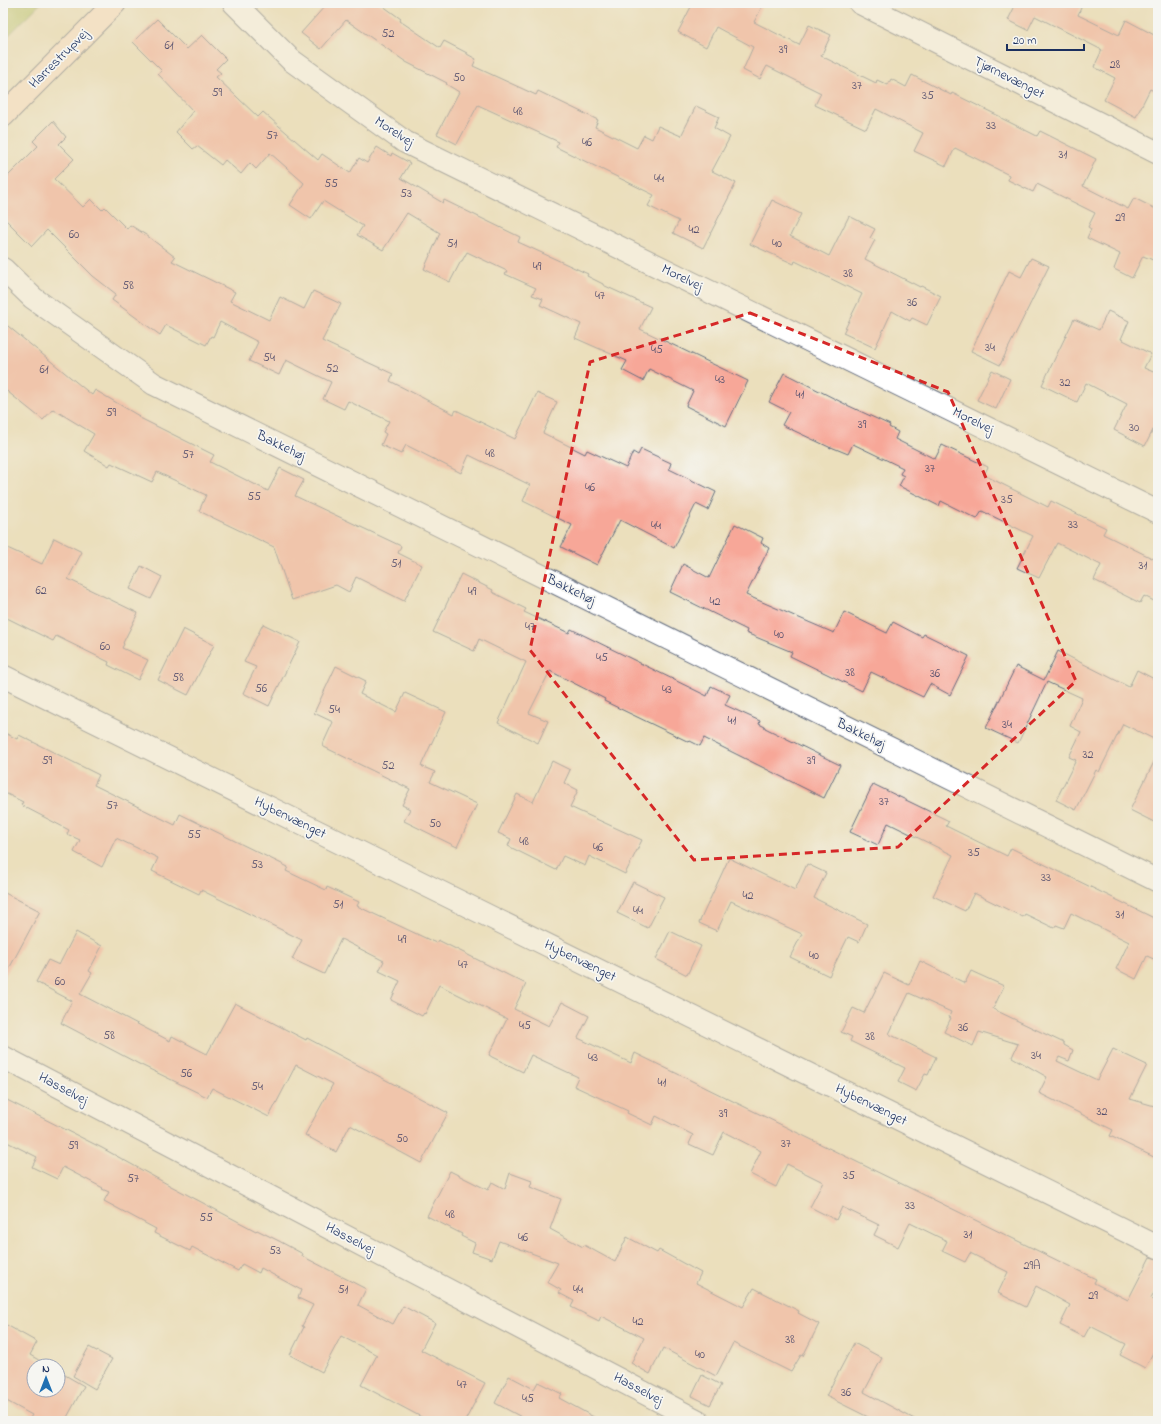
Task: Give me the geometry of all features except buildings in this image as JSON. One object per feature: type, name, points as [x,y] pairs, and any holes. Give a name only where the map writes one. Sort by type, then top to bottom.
[{"type":"street","name":"Harrestrupvej","points":[[3,116],[115,3]]},
{"type":"street","name":"Morelvej","points":[[234,3],[291,60],[406,142],[1158,512]]},
{"type":"street","name":"Tjørnevænget","points":[[860,3],[1158,153]]},
{"type":"street","name":"Bakkehøj","points":[[3,269],[33,298],[154,384],[1158,881]]},
{"type":"street","name":"Hybenvænget","points":[[3,676],[1158,1247]]},
{"type":"street","name":"Hasselvej","points":[[3,1058],[698,1421]]},
{"type":"highlighted area","points":[[750,313],[948,392],[1076,681],[898,847],[694,860],[530,650],[590,362]]},
{"type":"green space","points":[[3,3],[41,3],[3,41]]}]
